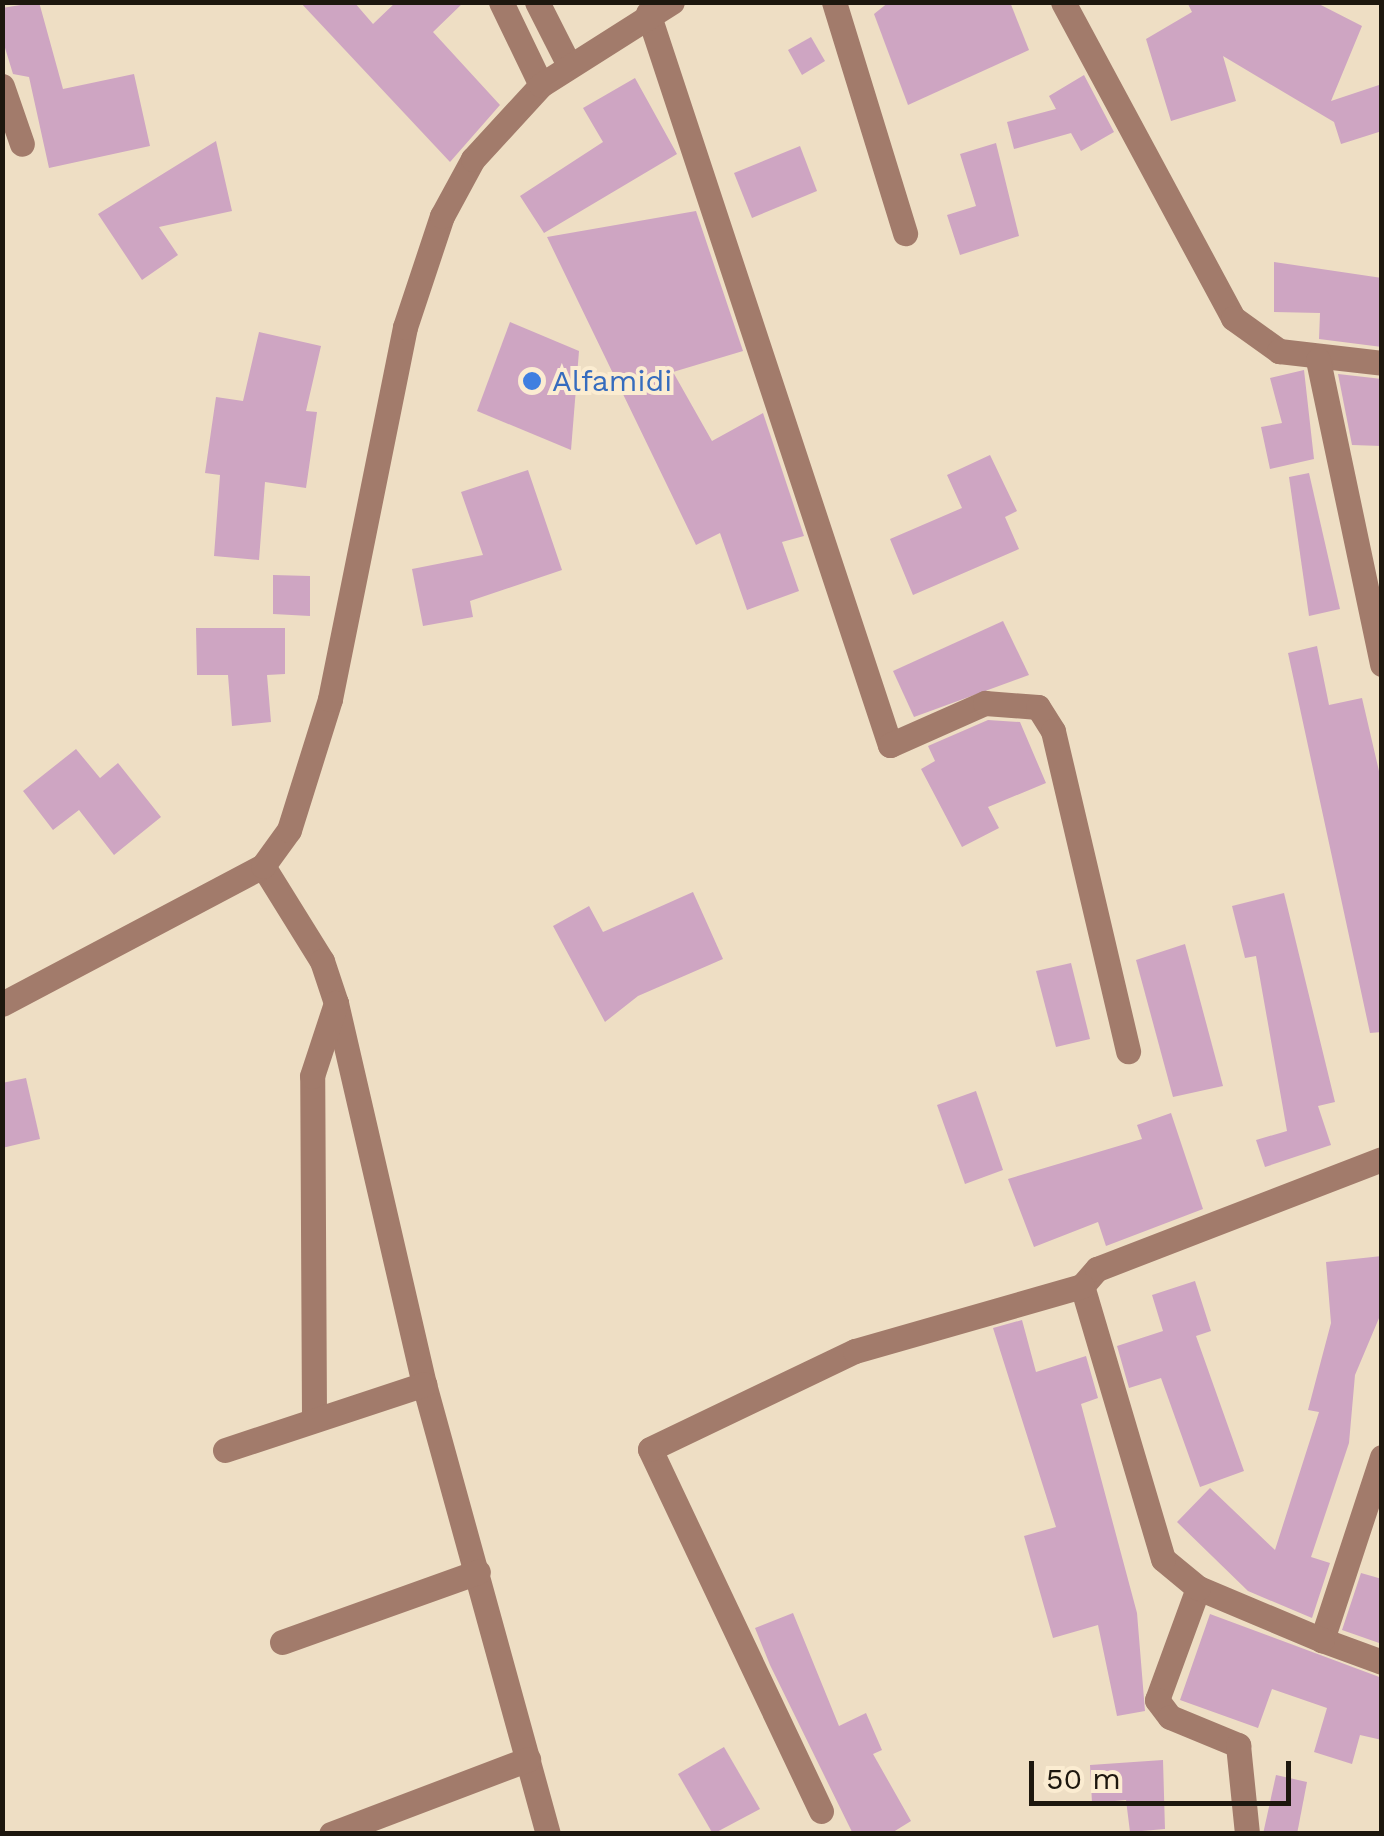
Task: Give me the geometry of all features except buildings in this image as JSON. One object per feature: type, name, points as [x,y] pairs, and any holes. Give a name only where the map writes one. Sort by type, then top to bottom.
[{"type":"street","points":[[501,2],[542,85]]},
{"type":"street","points":[[538,2],[569,65]]},
{"type":"street","points":[[2,1004],[263,866],[289,830],[330,699],[405,327],[442,216],[473,159],[542,85],[648,13],[672,2]]},
{"type":"street","points":[[834,2],[905,233]]},
{"type":"street","points":[[1064,2],[1233,318],[1258,342],[1318,360],[1382,363]]},
{"type":"street","points":[[648,13],[890,746],[985,702],[1038,707],[1053,731],[1128,1051]]},
{"type":"street","points":[[2,86],[22,144]]},
{"type":"street","points":[[1318,360],[1370,552],[1382,664]]},
{"type":"street","points":[[263,866],[322,961],[336,1003],[424,1384],[548,1834]]},
{"type":"street","points":[[314,1416],[312,1076],[336,1003]]},
{"type":"street","points":[[821,1810],[650,1449],[855,1351],[1082,1286],[1097,1269],[1377,1168]]},
{"type":"street","points":[[1082,1286],[1163,1559],[1198,1588],[1382,1662]]},
{"type":"street","points":[[225,1450],[314,1416],[424,1384]]},
{"type":"street","points":[[1322,1640],[1382,1457]]},
{"type":"street","points":[[282,1642],[478,1572]]},
{"type":"street","points":[[1198,1588],[1156,1700],[1170,1717],[1238,1744],[1248,1834]]},
{"type":"street","points":[[331,1834],[528,1759]]},
{"type":"place","name":"Alfamidi","points":[[532,381]]}]
